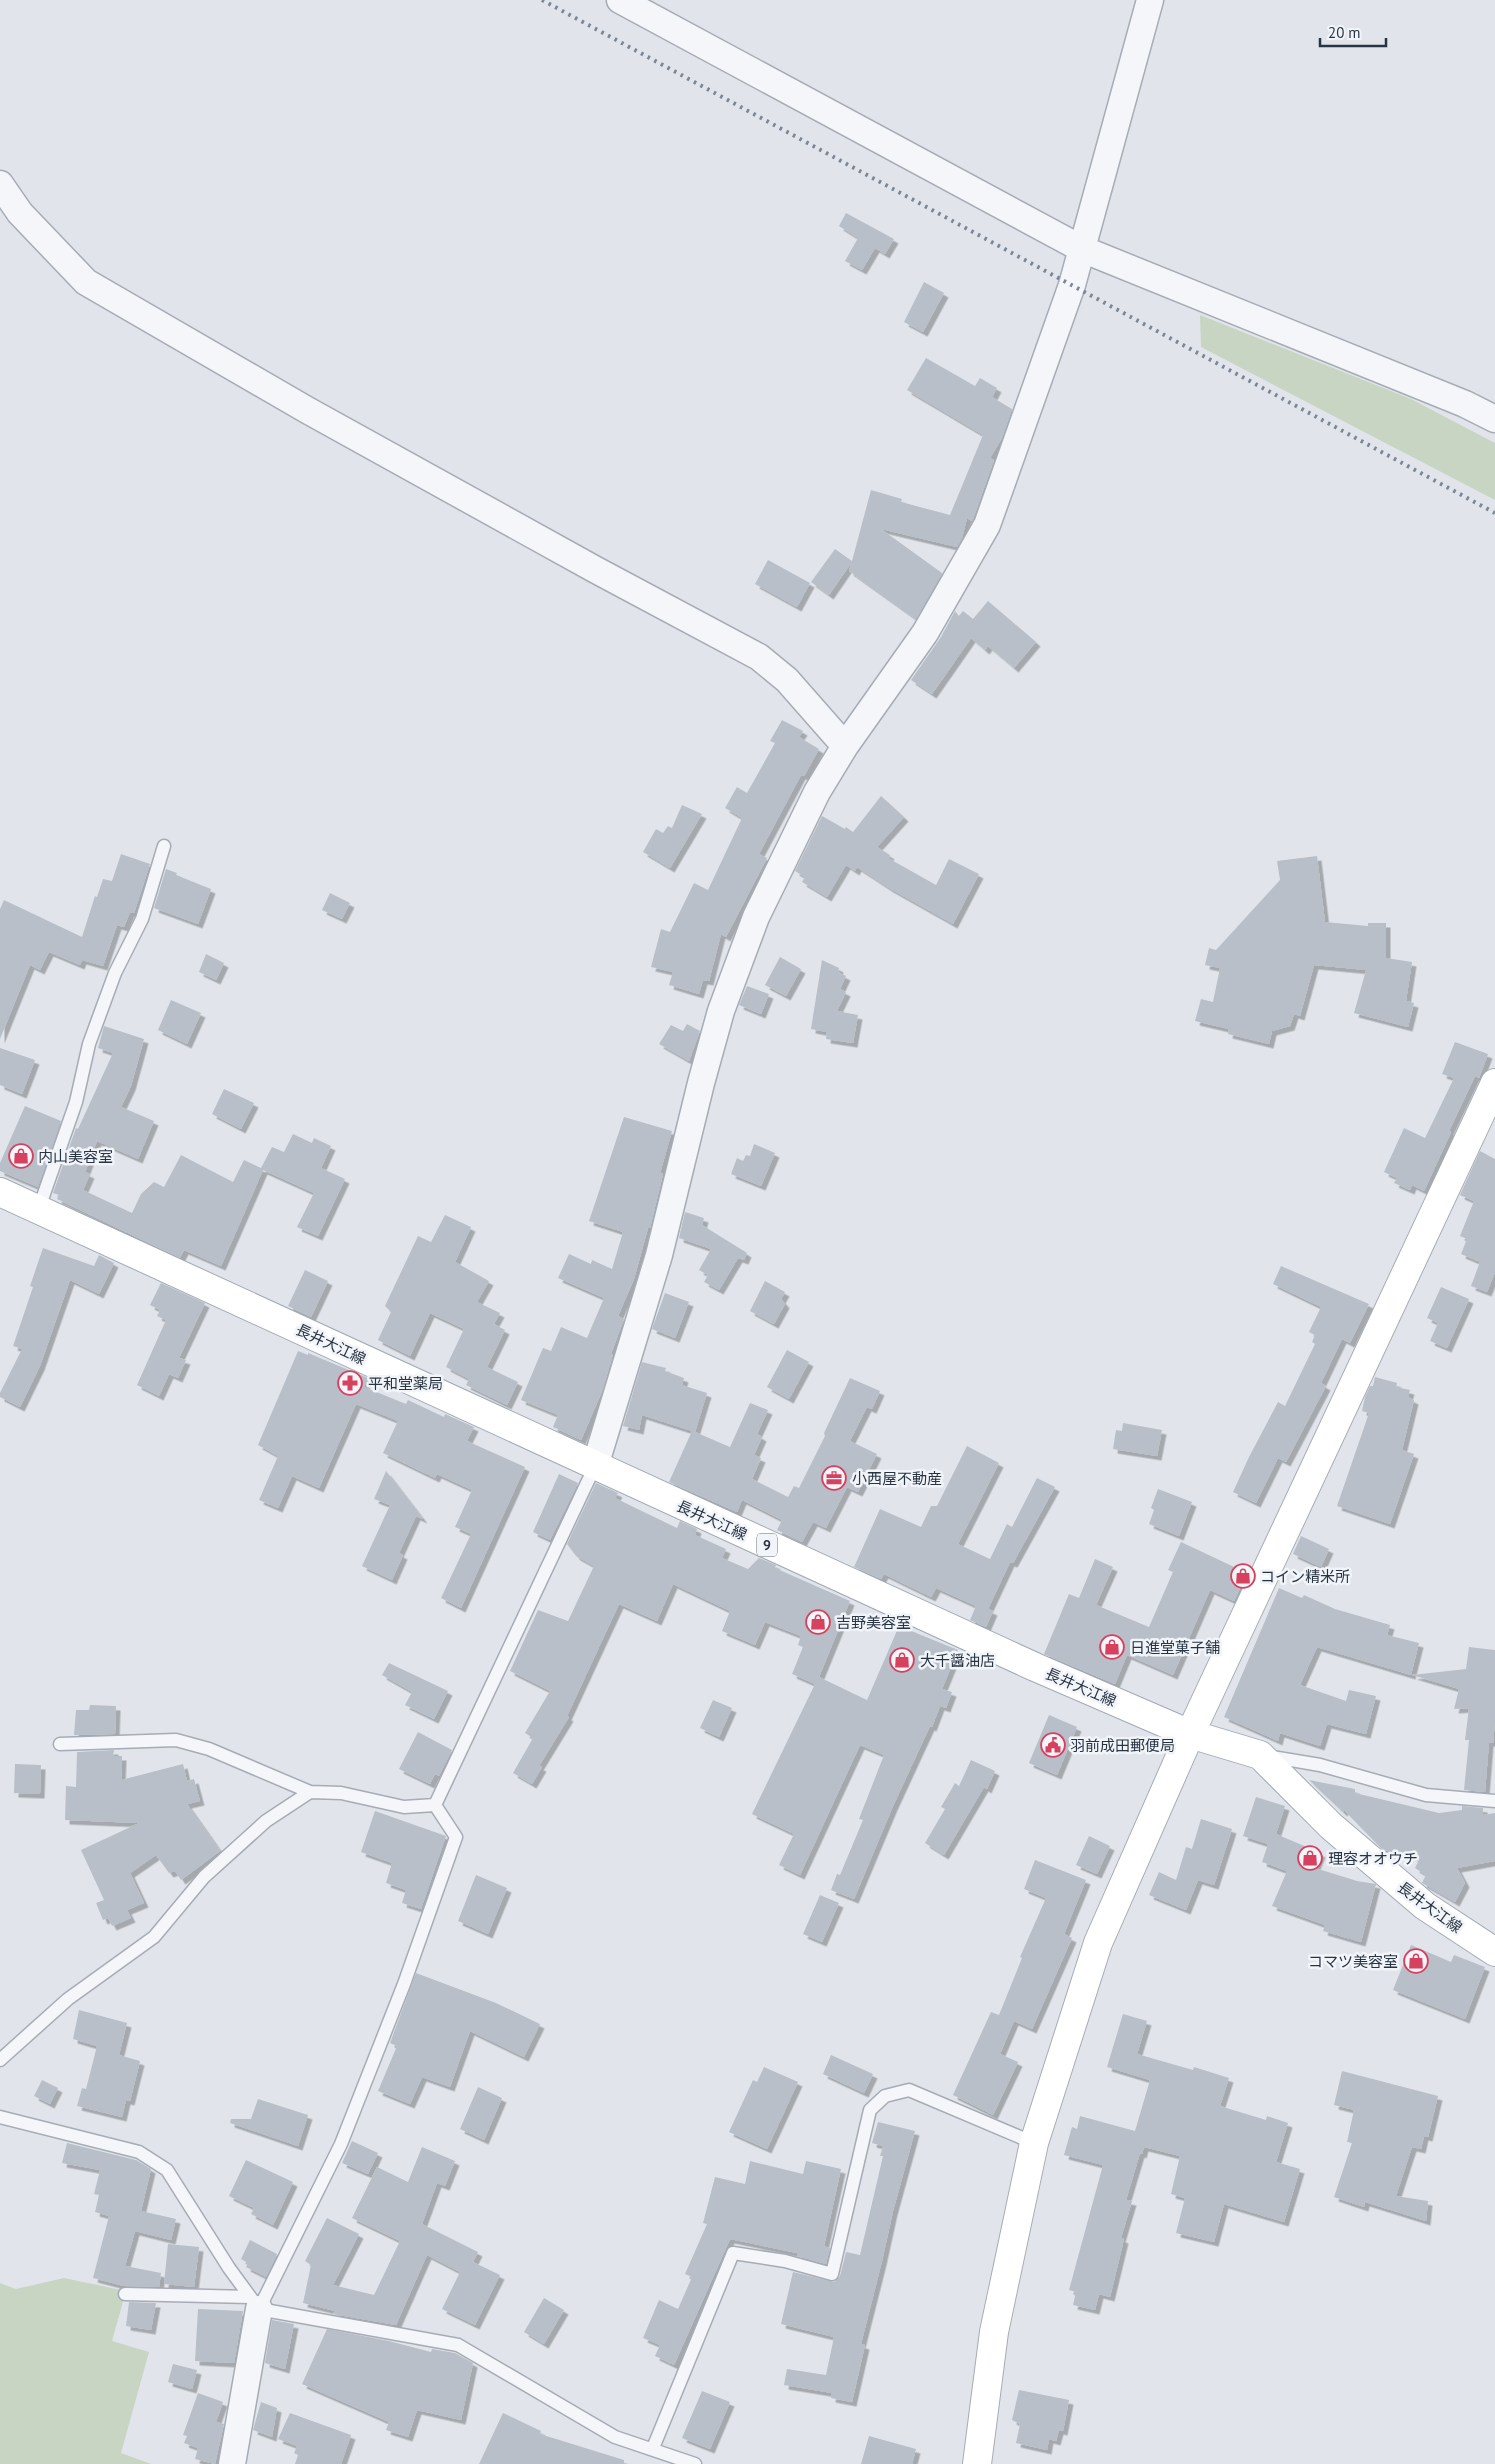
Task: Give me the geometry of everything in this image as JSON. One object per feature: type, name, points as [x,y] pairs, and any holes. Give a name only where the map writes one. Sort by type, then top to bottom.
[{"type":"main road","points":[[977,2464],[994,2332],[1034,2143],[1098,1943],[1190,1734],[1495,1083]]},
{"type":"main road","name":"長井大江線","points":[[0,1192],[39,1208],[595,1466],[1036,1667],[1190,1734],[1260,1755],[1331,1826],[1425,1906],[1495,1952]]},
{"type":"street","points":[[620,0],[1082,249],[1465,404],[1495,419]]},
{"type":"street","points":[[595,1466],[659,1256],[701,1083],[721,1011],[756,917],[817,792],[845,746],[925,633],[987,525],[1072,285],[1150,0]]},
{"type":"street","points":[[0,184],[20,212],[86,282],[315,415],[596,570],[759,657],[787,680],[845,746]]},
{"type":"street","points":[[232,2464],[255,2303]]},
{"type":"lane","points":[[39,1208],[76,1102],[89,1044],[115,973],[142,919],[164,846]]},
{"type":"lane","points":[[435,1806],[595,1466]]},
{"type":"lane","points":[[60,1744],[176,1740],[209,1749],[310,1792],[340,1793],[404,1807],[435,1806]]},
{"type":"lane","points":[[1260,1755],[1320,1765],[1426,1795],[1495,1801]]},
{"type":"lane","points":[[0,2060],[68,1999],[154,1937],[204,1877],[266,1821],[310,1792]]},
{"type":"lane","points":[[255,2303],[341,2144],[404,1984],[456,1837],[435,1806]]},
{"type":"lane","points":[[653,2448],[733,2253],[785,2261],[832,2274],[870,2110],[885,2096],[909,2090],[1034,2143]]},
{"type":"lane","points":[[0,2117],[138,2152],[167,2170],[229,2268],[255,2303]]},
{"type":"lane","points":[[125,2294],[255,2303],[458,2345],[615,2437],[653,2448],[695,2464]]},
{"type":"green space","points":[[1200,315],[1411,399],[1495,443],[1495,500],[1201,347]]},
{"type":"green space","points":[[64,2278],[126,2291],[112,2341],[149,2352],[121,2453],[151,2464],[0,2464],[0,2283],[16,2289]]},
{"type":"building","points":[[846,213],[894,239],[885,254],[875,248],[862,270],[845,261],[858,238],[839,226]]},
{"type":"building","points":[[924,282],[944,293],[923,332],[904,322]]},
{"type":"building","points":[[926,358],[975,386],[980,378],[997,388],[992,397],[1012,409],[1002,438],[990,458],[994,460],[973,519],[972,521],[967,518],[962,538],[957,547],[881,529],[942,573],[916,619],[849,571],[851,563],[829,595],[811,582],[835,549],[852,561],[871,490],[902,499],[901,502],[950,515],[983,435],[907,390]]},
{"type":"building","points":[[768,560],[810,583],[797,607],[755,584]]},
{"type":"building","points":[[988,601],[1036,642],[1014,668],[988,646],[985,650],[971,638],[932,694],[911,680],[941,637],[955,611],[959,616],[963,611],[973,619]]},
{"type":"building","points":[[782,720],[803,731],[799,737],[819,749],[804,776],[801,775],[759,854],[767,858],[726,937],[721,934],[709,981],[703,980],[699,994],[669,985],[673,972],[651,967],[661,929],[670,932],[694,883],[708,890],[742,818],[725,808],[737,787],[747,793],[775,743],[770,741]]},
{"type":"building","points":[[881,796],[904,817],[877,847],[890,855],[888,858],[936,885],[949,859],[979,874],[953,924],[889,888],[857,867],[855,871],[846,865],[827,897],[802,882],[805,877],[795,871],[822,816],[853,832]]},
{"type":"building","points":[[682,805],[702,814],[670,868],[643,852],[656,829],[663,833],[668,826],[672,828]]},
{"type":"building","points":[[121,854],[150,864],[134,913],[130,912],[124,927],[117,925],[103,966],[82,960],[80,965],[49,952],[40,970],[30,965],[0,1039],[0,909],[4,900],[82,937],[95,896],[97,897],[103,879],[112,881]]},
{"type":"building","points":[[1317,856],[1325,922],[1368,926],[1368,923],[1386,923],[1386,958],[1412,962],[1406,1001],[1414,1003],[1408,1027],[1354,1013],[1366,970],[1314,965],[1300,1016],[1294,1014],[1290,1026],[1272,1031],[1269,1044],[1228,1034],[1229,1029],[1195,1021],[1201,999],[1213,1002],[1220,968],[1205,965],[1209,948],[1216,950],[1280,880],[1277,861]]},
{"type":"building","points":[[166,869],[211,889],[198,924],[154,908]]},
{"type":"building","points":[[330,893],[350,903],[342,919],[322,910]]},
{"type":"building","points":[[206,954],[224,963],[216,980],[199,972]]},
{"type":"building","points":[[780,957],[801,969],[786,996],[765,985]]},
{"type":"building","points":[[822,960],[839,968],[838,972],[846,976],[840,989],[846,992],[837,1011],[858,1015],[853,1043],[826,1039],[827,1032],[811,1029]]},
{"type":"building","points":[[747,986],[769,994],[761,1014],[739,1005]]},
{"type":"building","points":[[171,1000],[201,1013],[187,1044],[158,1030]]},
{"type":"building","points":[[687,1024],[700,1031],[689,1061],[659,1044],[671,1025],[683,1031]]},
{"type":"building","points":[[104,1026],[144,1039],[131,1086],[121,1107],[154,1121],[138,1159],[97,1141],[85,1172],[90,1174],[83,1190],[132,1213],[141,1194],[154,1182],[164,1187],[181,1155],[233,1182],[244,1160],[261,1168],[272,1147],[284,1152],[293,1134],[312,1143],[314,1138],[331,1146],[321,1168],[345,1179],[318,1236],[297,1227],[314,1193],[263,1170],[221,1266],[184,1250],[180,1258],[57,1199],[59,1195],[53,1193],[76,1128],[78,1129],[113,1053],[98,1048]]},
{"type":"building","points":[[1455,1042],[1488,1054],[1479,1078],[1475,1076],[1449,1131],[1451,1132],[1424,1191],[1412,1185],[1410,1190],[1394,1183],[1397,1178],[1384,1172],[1404,1128],[1425,1138],[1454,1078],[1442,1074]]},
{"type":"building","points":[[0,1048],[35,1060],[22,1094],[0,1085]]},
{"type":"building","points":[[224,1089],[254,1103],[241,1129],[212,1114]]},
{"type":"building","points":[[25,1106],[61,1121],[38,1187],[0,1171],[0,1163]]},
{"type":"building","points":[[624,1117],[672,1131],[660,1173],[663,1174],[650,1228],[648,1228],[634,1279],[618,1316],[624,1319],[611,1354],[613,1354],[603,1389],[581,1440],[553,1427],[558,1415],[521,1400],[543,1348],[551,1351],[561,1327],[587,1338],[604,1298],[558,1278],[569,1254],[591,1264],[592,1260],[612,1269],[623,1232],[589,1221]]},
{"type":"building","points":[[754,1144],[775,1153],[761,1186],[731,1174],[737,1158],[743,1161],[746,1155],[750,1156]]},
{"type":"building","points":[[1480,1151],[1495,1159],[1495,1272],[1487,1292],[1471,1286],[1480,1262],[1461,1254],[1467,1239],[1460,1236],[1474,1201],[1460,1195]]},
{"type":"building","points":[[685,1212],[704,1218],[702,1225],[747,1253],[744,1260],[738,1258],[719,1290],[704,1282],[708,1275],[699,1270],[711,1249],[679,1238]]},
{"type":"building","points":[[445,1215],[471,1227],[455,1262],[489,1281],[477,1302],[500,1313],[494,1324],[505,1330],[487,1367],[518,1382],[507,1405],[466,1385],[469,1379],[446,1367],[464,1329],[430,1313],[410,1356],[378,1340],[391,1312],[385,1306],[418,1236],[431,1242]]},
{"type":"building","points":[[43,1248],[94,1266],[99,1255],[114,1263],[99,1294],[70,1280],[40,1366],[20,1407],[0,1397],[0,1393],[22,1349],[13,1346],[33,1287],[30,1286]]},
{"type":"building","points":[[1281,1266],[1369,1304],[1350,1343],[1342,1339],[1321,1383],[1326,1386],[1286,1462],[1278,1458],[1256,1503],[1233,1492],[1278,1402],[1285,1406],[1315,1344],[1312,1342],[1315,1335],[1309,1332],[1321,1307],[1273,1284]]},
{"type":"building","points":[[305,1270],[328,1281],[311,1317],[288,1306]]},
{"type":"building","points":[[765,1281],[785,1292],[781,1299],[785,1304],[774,1324],[750,1311]]},
{"type":"building","points":[[161,1283],[205,1303],[179,1358],[186,1360],[178,1378],[169,1374],[159,1396],[137,1385],[166,1320],[157,1316],[160,1310],[150,1305]]},
{"type":"building","points":[[1441,1287],[1469,1299],[1447,1348],[1430,1341],[1438,1323],[1427,1318]]},
{"type":"building","points":[[665,1293],[689,1302],[675,1338],[652,1329]]},
{"type":"building","points":[[787,1350],[809,1362],[789,1399],[767,1387]]},
{"type":"building","points":[[298,1351],[308,1355],[308,1353],[368,1378],[364,1387],[406,1404],[408,1400],[444,1417],[445,1414],[474,1427],[467,1441],[525,1467],[461,1608],[441,1598],[471,1534],[455,1527],[472,1490],[437,1474],[435,1478],[383,1453],[398,1421],[356,1404],[319,1488],[292,1476],[278,1508],[259,1500],[278,1456],[258,1445]]},
{"type":"building","points":[[642,1362],[666,1368],[665,1371],[684,1378],[682,1385],[707,1393],[695,1432],[730,1447],[750,1403],[768,1410],[757,1434],[762,1437],[754,1455],[761,1458],[752,1479],[788,1497],[794,1486],[799,1488],[825,1436],[824,1433],[850,1378],[880,1391],[872,1409],[867,1407],[850,1441],[877,1454],[858,1492],[847,1487],[826,1528],[813,1522],[802,1542],[777,1530],[782,1520],[742,1500],[737,1512],[669,1482],[692,1431],[642,1415],[639,1430],[623,1426]]},
{"type":"building","points":[[1375,1377],[1397,1383],[1396,1387],[1410,1390],[1408,1397],[1414,1400],[1402,1450],[1414,1454],[1390,1524],[1337,1506],[1369,1413],[1362,1411],[1365,1397],[1370,1386],[1373,1386]]},
{"type":"building","points":[[1123,1423],[1162,1430],[1157,1456],[1113,1449],[1116,1430],[1122,1431]]},
{"type":"building","points":[[967,1446],[999,1463],[958,1544],[990,1559],[1007,1524],[1012,1527],[1037,1478],[1055,1487],[1013,1563],[1010,1562],[988,1609],[993,1611],[986,1627],[970,1620],[976,1606],[936,1588],[931,1597],[884,1574],[881,1579],[854,1567],[880,1509],[921,1527],[931,1506],[937,1506]]},
{"type":"building","points":[[386,1471],[423,1519],[416,1516],[399,1553],[403,1555],[392,1580],[362,1566],[390,1505],[374,1499]]},
{"type":"building","points":[[559,1474],[578,1483],[550,1540],[533,1532]]},
{"type":"building","points":[[596,1483],[618,1493],[615,1498],[677,1528],[680,1521],[697,1529],[695,1535],[726,1549],[722,1558],[748,1569],[759,1558],[776,1565],[775,1568],[850,1601],[819,1677],[867,1700],[899,1626],[958,1650],[942,1689],[952,1692],[946,1708],[940,1706],[932,1727],[930,1726],[893,1806],[854,1899],[831,1890],[837,1874],[840,1875],[863,1820],[859,1819],[884,1755],[860,1745],[800,1875],[779,1865],[794,1834],[752,1814],[815,1684],[792,1674],[803,1647],[798,1645],[801,1636],[765,1622],[755,1645],[722,1631],[730,1611],[673,1584],[657,1621],[619,1604],[567,1716],[569,1717],[539,1766],[542,1767],[532,1784],[513,1773],[533,1738],[525,1733],[550,1691],[510,1671],[538,1610],[568,1621],[594,1566],[576,1556],[567,1544]]},
{"type":"building","points":[[1158,1489],[1192,1502],[1179,1536],[1149,1524],[1154,1510],[1151,1508]]},
{"type":"building","points":[[1301,1536],[1329,1549],[1321,1567],[1293,1554]]},
{"type":"building","points":[[1181,1542],[1247,1573],[1234,1601],[1210,1590],[1173,1675],[1127,1655],[1115,1684],[1044,1654],[1069,1594],[1079,1598],[1095,1559],[1113,1567],[1096,1605],[1149,1627],[1173,1572],[1168,1570]]},
{"type":"building","points":[[1279,1588],[1302,1598],[1304,1595],[1335,1609],[1390,1625],[1387,1635],[1419,1643],[1411,1675],[1317,1647],[1300,1685],[1346,1701],[1349,1690],[1376,1696],[1366,1734],[1327,1724],[1320,1746],[1280,1733],[1278,1741],[1224,1717]]},
{"type":"building","points":[[1469,1647],[1495,1650],[1495,1721],[1493,1743],[1489,1742],[1485,1792],[1464,1790],[1469,1740],[1465,1740],[1469,1708],[1454,1709],[1459,1689],[1412,1675],[1466,1669]]},
{"type":"building","points":[[389,1663],[448,1691],[434,1719],[405,1705],[412,1692],[382,1675]]},
{"type":"building","points":[[713,1700],[732,1708],[719,1737],[700,1728]]},
{"type":"building","points":[[90,1705],[116,1706],[115,1734],[74,1735],[76,1710],[89,1710]]},
{"type":"building","points":[[1049,1715],[1077,1727],[1057,1775],[1029,1763]]},
{"type":"building","points":[[418,1732],[452,1750],[439,1776],[435,1774],[430,1784],[399,1769]]},
{"type":"building","points":[[114,1750],[113,1756],[122,1756],[121,1780],[183,1764],[187,1781],[194,1779],[200,1801],[187,1804],[220,1851],[181,1880],[175,1871],[169,1873],[156,1855],[130,1873],[144,1903],[127,1910],[131,1918],[112,1926],[108,1918],[103,1920],[96,1903],[104,1900],[81,1850],[139,1823],[65,1820],[66,1786],[76,1787],[77,1752]]},
{"type":"building","points":[[971,1760],[995,1771],[987,1789],[984,1787],[944,1855],[925,1843],[945,1809],[941,1807],[955,1783],[959,1786]]},
{"type":"building","points":[[15,1764],[41,1765],[40,1794],[14,1793]]},
{"type":"building","points":[[1309,1780],[1355,1789],[1355,1793],[1439,1813],[1462,1810],[1462,1806],[1483,1808],[1483,1815],[1495,1813],[1495,1861],[1457,1868],[1465,1883],[1455,1902],[1422,1883],[1426,1875],[1415,1868],[1420,1858],[1383,1850],[1344,1810],[1343,1812]]},
{"type":"building","points":[[1256,1797],[1285,1806],[1276,1834],[1321,1853],[1315,1868],[1357,1881],[1376,1884],[1361,1942],[1323,1931],[1325,1925],[1272,1906],[1287,1871],[1262,1862],[1268,1844],[1243,1836]]},
{"type":"building","points":[[375,1811],[446,1836],[421,1909],[402,1903],[406,1890],[386,1883],[392,1863],[361,1852]]},
{"type":"building","points":[[1201,1819],[1232,1829],[1214,1885],[1198,1880],[1186,1910],[1149,1895],[1159,1872],[1176,1880],[1186,1847],[1192,1849]]},
{"type":"building","points":[[1089,1836],[1110,1846],[1097,1874],[1076,1865]]},
{"type":"building","points":[[1035,1860],[1086,1880],[1064,1934],[1072,1938],[1032,2029],[1014,2021],[1000,2054],[1018,2062],[993,2115],[953,2095],[991,2012],[999,2015],[1022,1958],[1020,1957],[1046,1898],[1024,1889]]},
{"type":"building","points":[[476,1875],[507,1888],[488,1934],[458,1921]]},
{"type":"building","points":[[820,1895],[839,1903],[822,1942],[803,1934]]},
{"type":"building","points":[[1411,1945],[1451,1962],[1454,1955],[1485,1967],[1465,2019],[1393,1990]]},
{"type":"building","points":[[416,1973],[496,2003],[540,2024],[524,2057],[470,2031],[450,2087],[422,2077],[410,2104],[378,2091],[397,2046],[390,2043]]},
{"type":"building","points":[[79,2010],[127,2023],[119,2055],[140,2061],[130,2101],[126,2100],[122,2117],[77,2106],[82,2088],[86,2089],[97,2046],[73,2039]]},
{"type":"building","points":[[1123,2014],[1147,2021],[1137,2054],[1193,2070],[1194,2067],[1229,2078],[1220,2106],[1266,2120],[1267,2116],[1288,2123],[1276,2162],[1300,2169],[1284,2222],[1224,2204],[1214,2242],[1176,2233],[1185,2198],[1171,2194],[1180,2156],[1144,2147],[1142,2154],[1140,2153],[1126,2200],[1132,2201],[1121,2238],[1124,2239],[1110,2297],[1099,2294],[1095,2310],[1073,2305],[1076,2292],[1069,2290],[1103,2165],[1064,2155],[1072,2127],[1077,2129],[1080,2116],[1135,2131],[1150,2080],[1107,2067]]},
{"type":"building","points":[[831,2055],[873,2074],[864,2093],[823,2074]]},
{"type":"building","points":[[764,2067],[798,2082],[767,2149],[729,2132],[753,2080],[757,2082]]},
{"type":"building","points":[[1342,2071],[1438,2096],[1428,2137],[1424,2136],[1421,2149],[1412,2147],[1396,2196],[1428,2201],[1426,2221],[1365,2202],[1364,2207],[1334,2197],[1352,2143],[1347,2142],[1354,2110],[1334,2105]]},
{"type":"building","points":[[42,2080],[58,2088],[50,2104],[34,2096]]},
{"type":"building","points":[[478,2087],[502,2098],[484,2140],[460,2129]]},
{"type":"building","points":[[258,2099],[308,2115],[298,2146],[230,2123],[231,2119],[251,2119]]},
{"type":"building","points":[[878,2122],[915,2131],[893,2211],[861,2344],[865,2345],[852,2402],[831,2398],[832,2393],[784,2385],[787,2369],[826,2375],[834,2337],[781,2324],[793,2272],[834,2282],[840,2276],[846,2252],[860,2255],[883,2156],[880,2156],[883,2146],[872,2143]]},
{"type":"building","points":[[352,2141],[378,2153],[368,2174],[342,2163]]},
{"type":"building","points":[[67,2143],[136,2160],[151,2169],[141,2211],[176,2219],[171,2240],[135,2231],[125,2266],[161,2273],[159,2287],[124,2286],[93,2278],[109,2216],[95,2212],[99,2195],[94,2194],[100,2170],[62,2163]]},
{"type":"building","points":[[422,2147],[455,2161],[445,2186],[437,2183],[422,2224],[478,2252],[473,2262],[500,2275],[475,2325],[442,2309],[460,2272],[427,2255],[396,2325],[333,2314],[335,2311],[303,2303],[311,2265],[305,2261],[327,2218],[359,2234],[333,2285],[374,2295],[400,2241],[352,2218],[377,2167],[408,2182]]},
{"type":"building","points":[[246,2160],[293,2182],[273,2225],[251,2214],[254,2208],[229,2196]]},
{"type":"building","points":[[750,2161],[803,2174],[806,2161],[841,2169],[824,2246],[830,2248],[826,2264],[797,2256],[797,2253],[730,2239],[674,2365],[655,2356],[660,2345],[643,2338],[659,2300],[678,2309],[692,2277],[685,2274],[707,2224],[703,2223],[715,2177],[745,2184]]},
{"type":"building","points":[[250,2240],[277,2254],[266,2277],[246,2267],[248,2263],[241,2259]]},
{"type":"building","points":[[168,2244],[199,2247],[194,2287],[164,2284]]},
{"type":"building","points":[[544,2298],[564,2310],[544,2344],[524,2332]]},
{"type":"building","points":[[129,2302],[156,2303],[151,2330],[126,2326]]},
{"type":"building","points":[[198,2309],[243,2311],[234,2363],[195,2361]]},
{"type":"building","points":[[272,2320],[294,2324],[285,2369],[265,2363]]},
{"type":"building","points":[[327,2329],[389,2341],[431,2352],[432,2349],[455,2353],[473,2363],[461,2420],[417,2410],[408,2437],[386,2430],[389,2422],[302,2384]]},
{"type":"building","points":[[173,2364],[197,2370],[192,2389],[168,2382]]},
{"type":"building","points":[[1019,2390],[1069,2400],[1063,2431],[1059,2430],[1056,2441],[1049,2439],[1047,2450],[1016,2443],[1020,2424],[1012,2420]]},
{"type":"building","points":[[702,2391],[730,2402],[710,2449],[682,2438]]},
{"type":"building","points":[[198,2393],[223,2402],[216,2422],[224,2424],[215,2464],[195,2459],[198,2448],[184,2443],[187,2436],[183,2435]]},
{"type":"building","points":[[261,2402],[277,2408],[272,2437],[253,2430]]},
{"type":"building","points":[[290,2413],[351,2435],[341,2464],[295,2464],[298,2455],[294,2453],[297,2446],[278,2439]]},
{"type":"building","points":[[503,2413],[541,2431],[540,2434],[624,2460],[624,2464],[479,2464]]},
{"type":"building","points":[[869,2436],[916,2449],[912,2464],[861,2464]]},
{"type":"railway","points":[[542,0],[1495,513]]},
{"type":"place","name":"内山美容室","points":[[21,1156]]},
{"type":"place","name":"平和堂薬局","points":[[350,1383]]},
{"type":"place","name":"小西屋不動産","points":[[834,1478]]},
{"type":"place","name":"コイン精米所","points":[[1243,1576]]},
{"type":"place","name":"吉野美容室","points":[[818,1622]]},
{"type":"place","name":"日進堂菓子舗","points":[[1112,1647]]},
{"type":"place","name":"大千醤油店","points":[[902,1660]]},
{"type":"place","name":"羽前成田郵便局","points":[[1053,1745]]},
{"type":"place","name":"理容オオウチ","points":[[1310,1858]]},
{"type":"place","name":"コマツ美容室","points":[[1416,1961]]}]
